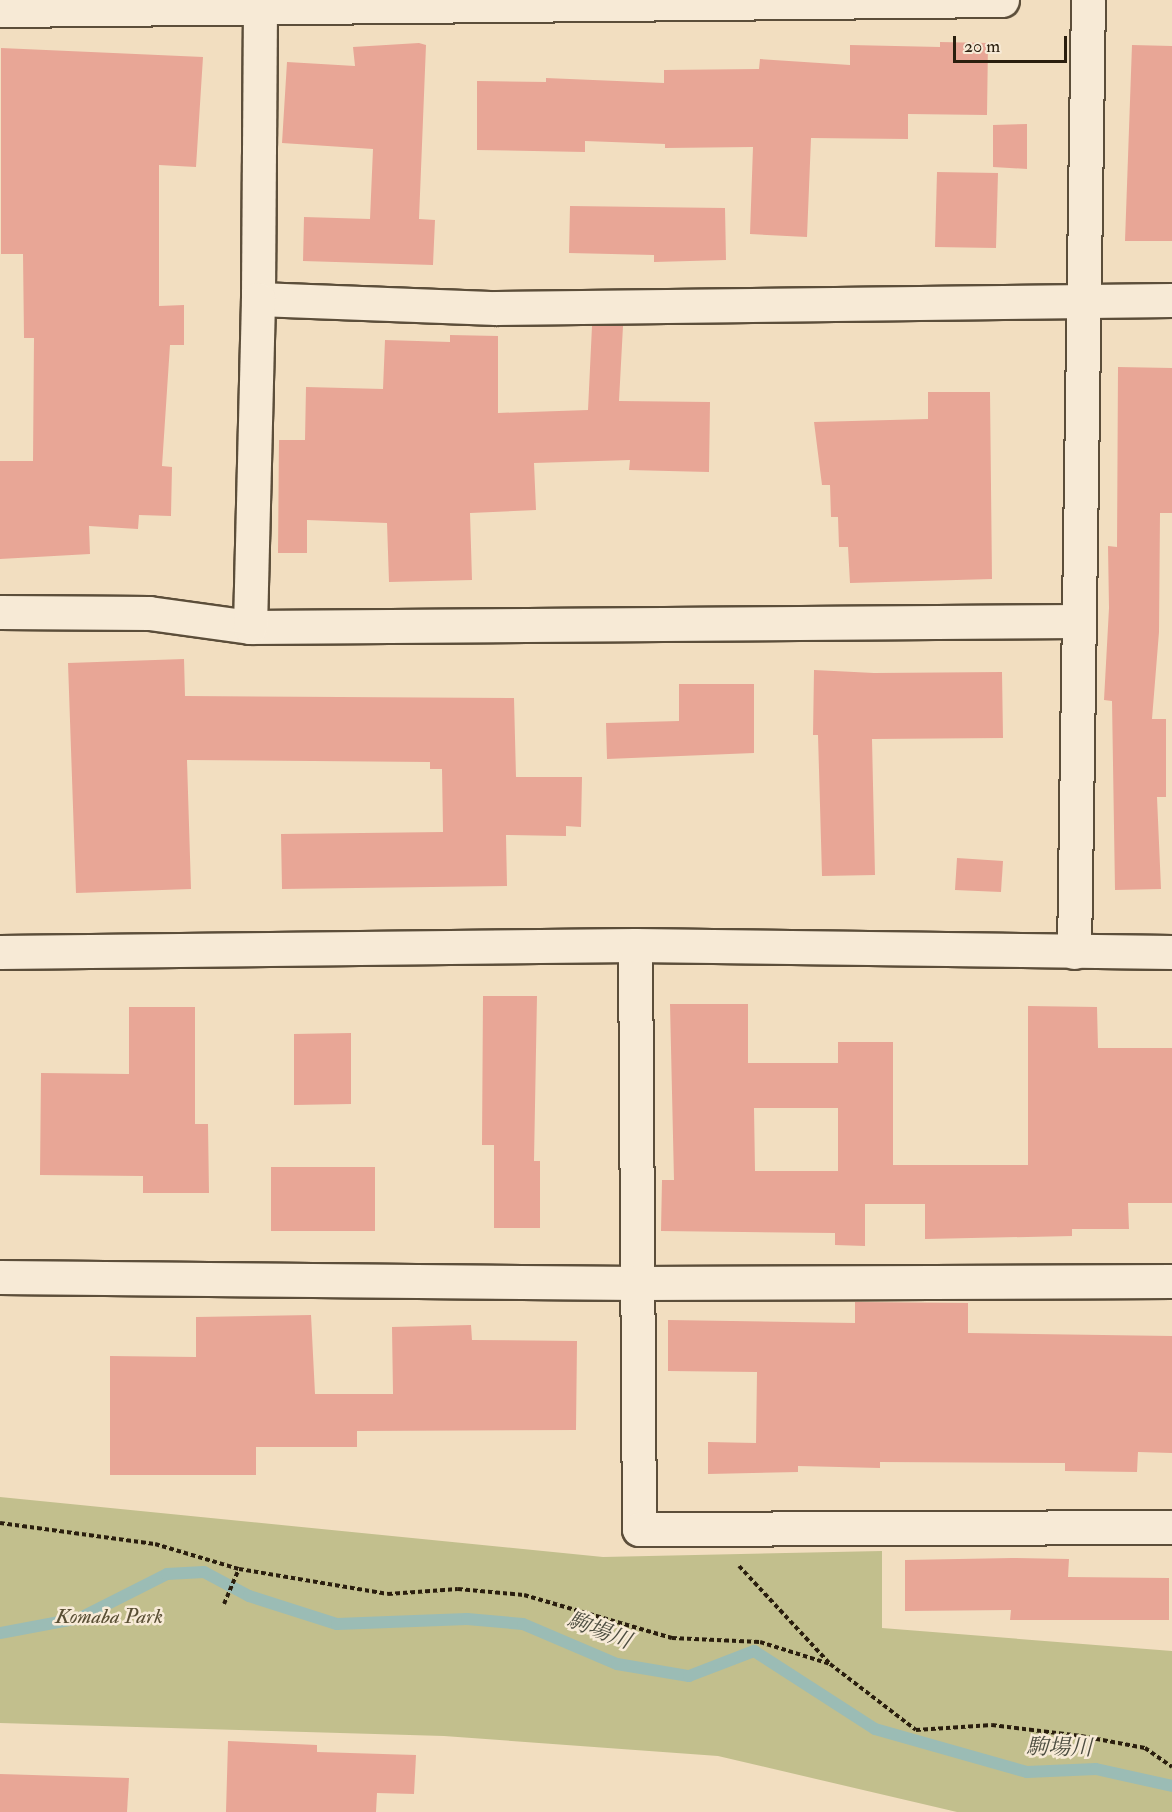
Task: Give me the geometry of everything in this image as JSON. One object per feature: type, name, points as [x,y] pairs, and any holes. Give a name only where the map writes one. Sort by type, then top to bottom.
[{"type":"street","points":[[0,10],[1002,0]]},
{"type":"street","points":[[1074,951],[1088,0]]},
{"type":"street","points":[[250,627],[258,299],[260,7]]},
{"type":"street","points":[[258,299],[496,308],[1082,299],[1172,300]]},
{"type":"street","points":[[0,612],[149,613],[250,627],[1078,621]]},
{"type":"street","points":[[635,945],[639,1529],[1172,1527]]},
{"type":"street","points":[[0,952],[635,945],[1172,952]]},
{"type":"street","points":[[0,1277],[638,1283],[1172,1281]]},
{"type":"path","points":[[0,1523],[155,1544],[239,1569],[388,1594],[458,1589],[524,1595],[672,1638],[760,1642],[830,1664]]},
{"type":"path","points":[[694,1528],[741,1568],[830,1664],[916,1730],[992,1725],[1081,1736],[1145,1748],[1172,1767]]},
{"type":"path","points":[[224,1604],[239,1569]]},
{"type":"green space","name":"Komaba Park","points":[[0,1497],[603,1557],[882,1551],[882,1628],[1172,1651],[1172,1812],[957,1812],[718,1756],[444,1736],[0,1723]]},
{"type":"building","points":[[940,42],[988,43],[987,115],[908,114],[908,139],[811,138],[807,237],[750,234],[753,147],[665,148],[665,144],[585,141],[585,152],[477,150],[477,81],[546,82],[546,78],[664,83],[664,70],[759,69],[760,59],[850,65],[850,45],[940,47]]},
{"type":"building","points":[[419,43],[426,45],[419,219],[435,220],[433,265],[303,261],[304,217],[370,219],[373,149],[282,143],[287,62],[355,66],[353,47]]},
{"type":"building","points":[[1132,45],[1172,46],[1172,241],[1125,241]]},
{"type":"building","points":[[1,48],[203,57],[196,167],[159,165],[159,306],[184,305],[184,345],[170,345],[162,466],[172,467],[171,516],[139,515],[138,529],[89,526],[90,554],[0,559],[0,461],[33,461],[34,338],[24,338],[23,254],[1,254]]},
{"type":"building","points":[[1027,124],[1027,169],[993,167],[993,125]]},
{"type":"building","points":[[937,172],[998,173],[996,248],[935,247]]},
{"type":"building","points":[[570,206],[725,208],[726,260],[654,262],[654,255],[569,253]]},
{"type":"building","points":[[592,326],[623,326],[619,401],[710,402],[709,472],[629,470],[630,460],[534,463],[536,510],[470,513],[472,580],[389,582],[387,523],[307,520],[307,553],[278,553],[279,440],[305,440],[306,387],[383,389],[385,340],[450,342],[450,335],[498,336],[498,413],[588,410]]},
{"type":"building","points":[[1118,367],[1172,368],[1172,513],[1160,513],[1159,632],[1152,719],[1166,719],[1166,797],[1157,797],[1161,889],[1115,890],[1112,701],[1104,700],[1109,608],[1108,546],[1117,547]]},
{"type":"building","points":[[928,392],[990,392],[992,579],[850,583],[848,547],[839,547],[838,517],[831,517],[830,485],[822,485],[814,422],[928,419]]},
{"type":"building","points":[[184,659],[185,696],[514,698],[516,777],[582,777],[581,827],[566,826],[566,836],[506,835],[507,886],[282,889],[281,834],[443,832],[442,769],[430,769],[430,762],[187,760],[191,889],[76,893],[68,663]]},
{"type":"building","points":[[814,670],[874,673],[1002,672],[1003,738],[872,739],[875,875],[822,876],[818,735],[813,735]]},
{"type":"building","points":[[679,684],[754,684],[754,753],[607,759],[606,723],[679,721]]},
{"type":"building","points":[[957,858],[1003,861],[1001,892],[955,890]]},
{"type":"building","points":[[483,996],[537,996],[534,1161],[540,1161],[540,1228],[494,1228],[494,1145],[482,1145]]},
{"type":"building","points":[[670,1004],[748,1004],[748,1063],[838,1063],[838,1042],[893,1042],[893,1165],[1028,1165],[1028,1006],[1097,1007],[1098,1048],[1172,1048],[1172,1203],[1128,1203],[1129,1229],[1072,1229],[1072,1236],[925,1239],[925,1204],[865,1204],[865,1246],[835,1245],[835,1233],[661,1231],[662,1180],[674,1180]],"holes":[[[754,1108],[838,1108],[838,1171],[755,1171]]]},
{"type":"building","points":[[129,1007],[195,1007],[195,1124],[208,1124],[209,1193],[143,1193],[143,1176],[40,1175],[41,1073],[129,1074]]},
{"type":"building","points":[[351,1033],[351,1104],[294,1105],[294,1034]]},
{"type":"building","points":[[271,1167],[375,1167],[375,1231],[271,1231]]},
{"type":"building","points":[[855,1302],[968,1303],[968,1333],[1172,1336],[1172,1453],[1138,1452],[1137,1472],[1065,1471],[1065,1463],[880,1462],[880,1468],[798,1466],[798,1472],[708,1474],[708,1442],[756,1443],[757,1372],[668,1371],[668,1320],[855,1323]]},
{"type":"building","points":[[311,1315],[315,1394],[393,1394],[392,1327],[471,1325],[472,1340],[577,1341],[576,1430],[357,1431],[357,1447],[256,1447],[256,1475],[110,1475],[110,1356],[196,1357],[196,1317]]},
{"type":"building","points":[[1069,1559],[1068,1577],[1169,1578],[1169,1620],[1010,1620],[1011,1610],[905,1611],[905,1560]]},
{"type":"building","points":[[228,1741],[317,1745],[317,1752],[416,1755],[414,1794],[377,1793],[376,1812],[226,1812]]},
{"type":"building","points":[[0,1774],[129,1778],[127,1812],[0,1812]]},
{"type":"waterway","name":"駒場川","points":[[0,1633],[80,1618],[167,1574],[204,1572],[249,1596],[337,1624],[467,1619],[523,1624],[617,1664],[689,1676],[754,1651],[875,1729],[1027,1772],[1096,1769],[1172,1786]]}]
